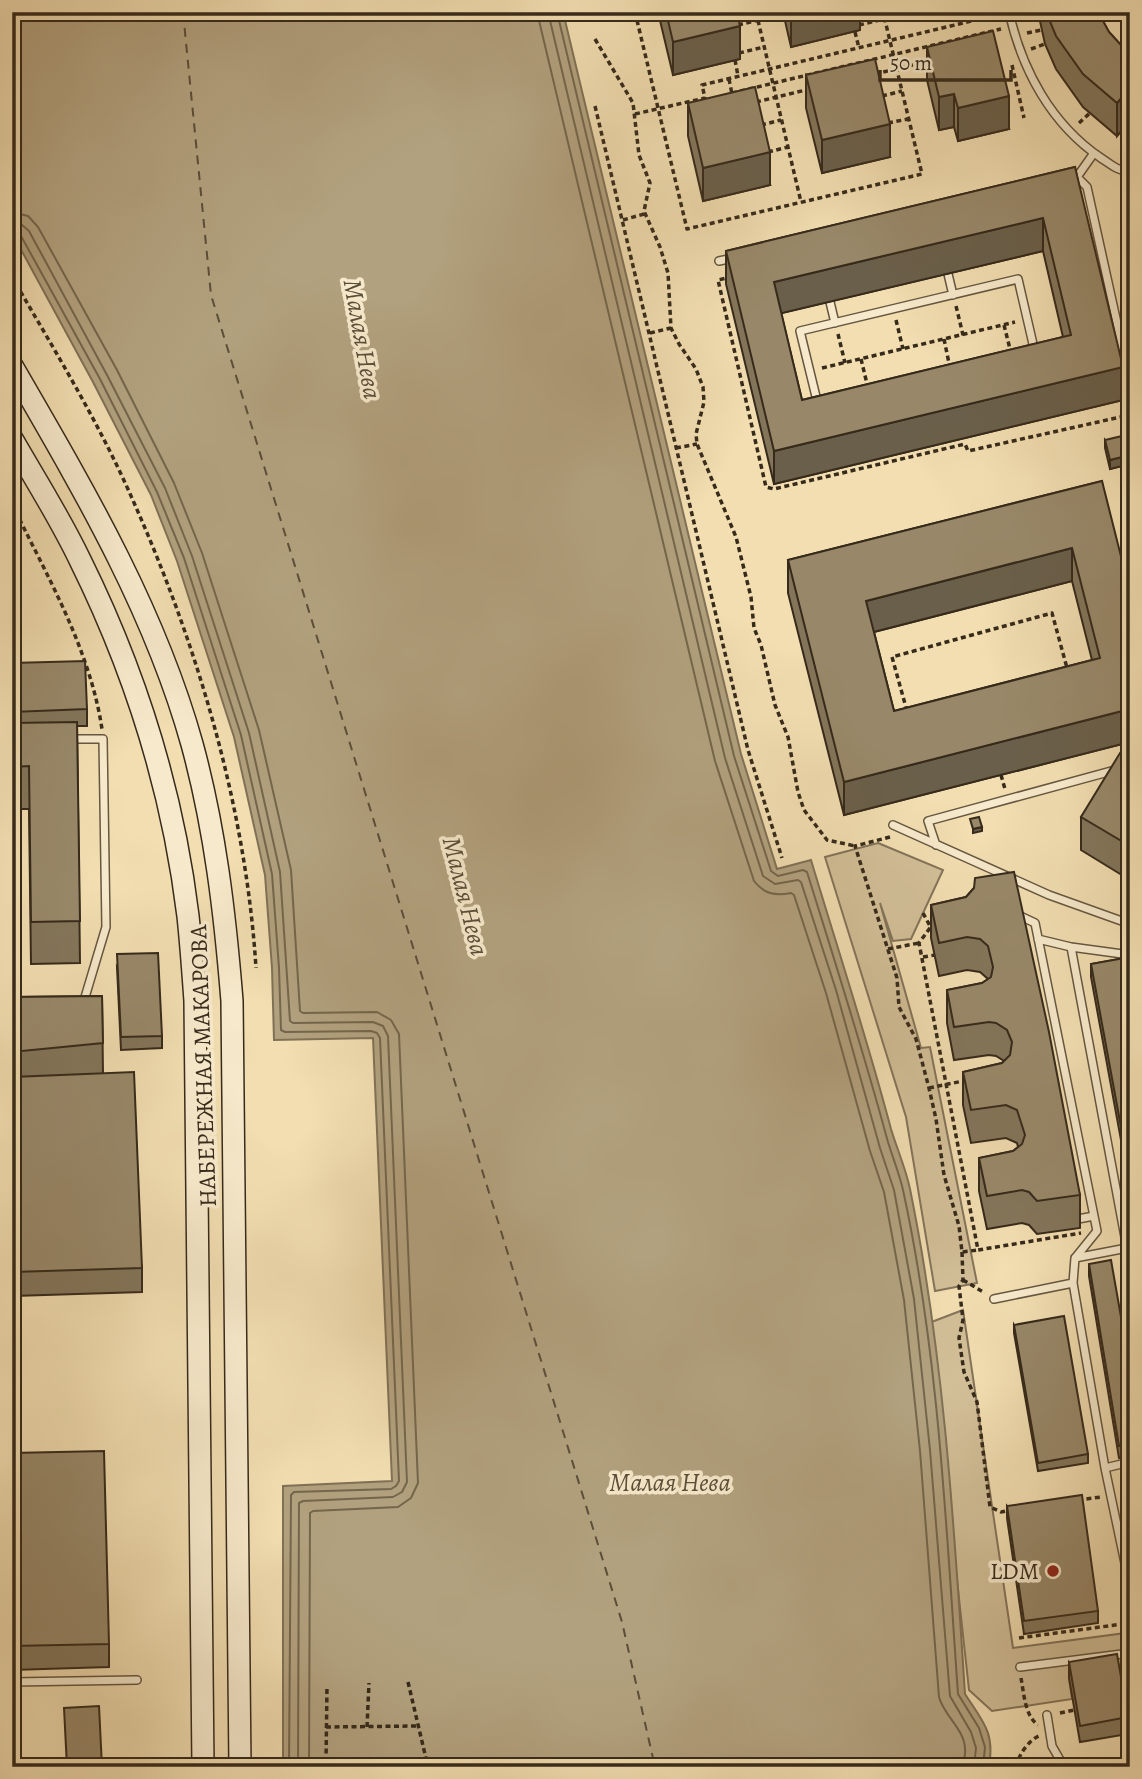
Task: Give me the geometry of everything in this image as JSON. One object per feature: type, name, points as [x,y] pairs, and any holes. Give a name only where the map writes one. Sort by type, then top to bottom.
[{"type":"main road","name":"НАБЕРЕЖНАЯ МАКАРОВА","points":[[12,366],[111,541],[146,614],[172,681],[192,744],[209,820],[224,910],[231,988],[240,1767]]},
{"type":"main road","name":"НАБЕРЕЖНАЯ МАКАРОВА","points":[[12,439],[80,559],[136,694],[156,755],[188,915],[194,989],[203,1767]]},
{"type":"lane","points":[[1009,12],[1024,63],[1034,84],[1062,122],[1094,153],[1115,167],[1130,172]]},
{"type":"lane","points":[[1077,177],[1094,153]]},
{"type":"lane","points":[[1058,179],[1077,177],[1087,187],[1130,382]]},
{"type":"lane","points":[[719,261],[743,256]]},
{"type":"lane","points":[[948,274],[953,295]]},
{"type":"lane","points":[[1018,279],[1037,358],[819,409],[800,331],[893,309],[1018,279]]},
{"type":"lane","points":[[830,302],[835,323]]},
{"type":"lane","points":[[64,740],[103,739],[106,927],[82,1004],[71,1005]]},
{"type":"lane","points":[[936,845],[928,821],[1130,766]]},
{"type":"lane","points":[[893,825],[1049,895],[1130,924]]},
{"type":"lane","points":[[1016,915],[1035,923],[1059,1064],[1097,1231],[1076,1258],[1073,1283],[1110,1495],[1130,1587]]},
{"type":"lane","points":[[1038,939],[1071,947],[1130,955]]},
{"type":"lane","points":[[1071,947],[1130,1264]]},
{"type":"lane","points":[[1078,1219],[1094,1216]]},
{"type":"lane","points":[[1076,1258],[1127,1248]]},
{"type":"lane","points":[[994,1299],[1073,1283]]},
{"type":"lane","points":[[1105,1468],[1130,1462]]},
{"type":"lane","points":[[1020,1667],[1130,1653]]},
{"type":"lane","points":[[12,1682],[137,1680]]},
{"type":"lane","points":[[1047,1715],[1052,1746],[1065,1763]]},
{"type":"path","points":[[635,12],[687,229],[922,174],[883,12]]},
{"type":"path","points":[[756,12],[801,202]]},
{"type":"path","points":[[975,12],[977,20]]},
{"type":"path","points":[[707,106],[702,85],[1009,12]]},
{"type":"path","points":[[1021,12],[1034,57]]},
{"type":"path","points":[[859,25],[885,19]]},
{"type":"path","points":[[733,26],[758,20]]},
{"type":"path","points":[[732,93],[1003,29]]},
{"type":"path","points":[[855,32],[859,48]]},
{"type":"path","points":[[595,38],[625,87],[635,114],[639,155],[650,184],[645,214],[668,273],[671,328],[704,387],[704,402],[696,434],[697,444],[736,537],[751,597],[754,628],[761,645],[775,705],[788,737],[804,810],[827,839],[855,846],[908,832]]},
{"type":"path","points":[[1031,49],[1045,44]]},
{"type":"path","points":[[739,53],[765,47]]},
{"type":"path","points":[[735,60],[738,76]]},
{"type":"path","points":[[866,76],[934,60]]},
{"type":"path","points":[[1003,68],[1012,65]]},
{"type":"path","points":[[729,79],[734,100]]},
{"type":"path","points":[[745,104],[815,88]]},
{"type":"path","points":[[876,97],[902,91]]},
{"type":"path","points":[[1010,94],[1018,92]]},
{"type":"path","points":[[635,114],[705,98]]},
{"type":"path","points":[[595,106],[748,750],[782,858]]},
{"type":"path","points":[[1078,124],[1090,113]]},
{"type":"path","points":[[883,124],[908,118]]},
{"type":"path","points":[[1072,118],[1084,130]]},
{"type":"path","points":[[756,126],[782,120]]},
{"type":"path","points":[[762,153],[788,147]]},
{"type":"path","points":[[1122,159],[1130,147]]},
{"type":"path","points":[[1116,157],[1130,160]]},
{"type":"path","points":[[1070,188],[1078,195],[1128,401],[1127,415],[968,451],[965,444],[774,489],[766,487],[718,280],[761,270],[768,261],[1070,188]]},
{"type":"path","points":[[622,220],[645,214]]},
{"type":"path","points":[[1130,254],[1127,268],[1130,285]]},
{"type":"path","points":[[953,295],[963,335]]},
{"type":"path","points":[[893,309],[903,349]]},
{"type":"path","points":[[809,371],[1027,319]]},
{"type":"path","points":[[835,323],[845,363]]},
{"type":"path","points":[[1004,325],[1013,363]]},
{"type":"path","points":[[649,334],[671,328]]},
{"type":"path","points":[[944,339],[953,377]]},
{"type":"path","points":[[861,359],[870,397]]},
{"type":"path","points":[[676,448],[697,444]]},
{"type":"path","points":[[12,504],[62,606],[86,665],[98,702],[103,739]]},
{"type":"path","points":[[1130,505],[1123,506],[1130,534]]},
{"type":"path","points":[[908,716],[892,657],[1052,613],[1068,672]]},
{"type":"path","points":[[1001,775],[1005,789]]},
{"type":"path","points":[[855,846],[897,978],[899,1007],[916,1039],[936,1119],[944,1175],[960,1226],[963,1280],[959,1286],[963,1320],[959,1338],[964,1372],[977,1402],[990,1507],[1001,1512],[1015,1510]]},
{"type":"path","points":[[923,913],[930,926]]},
{"type":"path","points":[[937,919],[919,943],[978,1250]]},
{"type":"path","points":[[888,949],[919,943]]},
{"type":"path","points":[[922,957],[934,955]]},
{"type":"path","points":[[929,1088],[972,1079]]},
{"type":"path","points":[[962,1252],[1097,1231]]},
{"type":"path","points":[[963,1280],[994,1299]]},
{"type":"path","points":[[1069,1502],[1110,1495]]},
{"type":"path","points":[[1019,1638],[1130,1623]]},
{"type":"path","points":[[1020,1667],[1027,1712],[1034,1723],[1049,1730]]},
{"type":"path","points":[[408,1682],[428,1767]]},
{"type":"path","points":[[367,1727],[369,1684]]},
{"type":"path","points":[[326,1762],[327,1686]]},
{"type":"path","points":[[1060,1713],[1074,1710]]},
{"type":"path","points":[[326,1727],[418,1726]]},
{"type":"path","points":[[1017,1767],[1017,1761],[1033,1739],[1049,1730]]},
{"type":"path","points":[[1065,1763],[1116,1767]]},
{"type":"shaded area","points":[[878,843],[943,870],[911,939],[893,941],[880,903],[921,1048],[930,1047],[977,1283],[935,1291],[906,1117],[825,857]]},
{"type":"shaded area","points":[[963,1310],[1013,1648],[1126,1633],[1130,1668],[1069,1678],[1072,1699],[992,1711],[969,1690],[929,1323]]},
{"type":"water","name":"Малая Нева","points":[[12,12],[563,12],[741,754],[777,869],[811,860],[908,1182],[922,1251],[939,1377],[952,1504],[965,1694],[989,1736],[989,1767],[283,1767],[283,1486],[392,1481],[373,1038],[274,1040],[265,875],[234,737],[177,561],[151,495],[12,233]]},
{"type":"building","points":[[666,12],[737,12],[740,26],[673,42]]},
{"type":"building","points":[[1046,12],[1098,12],[1109,32],[1130,55],[1130,101],[1123,96],[1117,103],[1083,74],[1056,36]]},
{"type":"building","points":[[993,31],[1009,96],[958,108],[954,94],[939,97],[927,47]]},
{"type":"building","points":[[875,59],[890,124],[822,140],[806,75]]},
{"type":"building","points":[[755,87],[770,152],[703,168],[688,103]]},
{"type":"building","points":[[1075,167],[1123,367],[774,451],[726,251]],"holes":[[[1043,218],[1071,335],[802,400],[774,282]]]},
{"type":"building","points":[[1122,436],[1126,456],[1110,460],[1105,440]]},
{"type":"building","points":[[1102,481],[1130,592],[1130,709],[844,782],[788,560]],"holes":[[[1072,548],[1100,658],[894,711],[866,601]]]},
{"type":"building","points":[[85,661],[87,709],[12,712],[12,663]]},
{"type":"building","points":[[77,722],[80,921],[31,922],[29,766],[12,767],[12,723]]},
{"type":"building","points":[[1120,753],[1130,759],[1130,846],[1081,817]]},
{"type":"building","points":[[979,817],[982,827],[973,829],[970,819]]},
{"type":"building","points":[[1014,872],[1049,1032],[1080,1195],[1037,1201],[1029,1192],[1022,1190],[987,1196],[979,1158],[1013,1151],[1022,1144],[1025,1135],[1017,1110],[1006,1105],[971,1110],[963,1072],[1002,1063],[1010,1055],[1012,1042],[1007,1030],[996,1023],[954,1027],[947,990],[982,983],[991,977],[993,967],[988,946],[980,939],[967,937],[939,943],[931,905],[966,897],[974,888],[975,878]]},
{"type":"building","points":[[158,953],[162,1036],[121,1037],[117,954]]},
{"type":"building","points":[[1130,957],[1130,1176],[1091,964]]},
{"type":"building","points":[[102,996],[103,1043],[12,1052],[12,997]]},
{"type":"building","points":[[134,1072],[142,1268],[13,1272],[12,1391],[12,1077]]},
{"type":"building","points":[[1111,1260],[1124,1334],[1130,1333],[1130,1444],[1119,1446],[1089,1264]]},
{"type":"building","points":[[1064,1316],[1088,1454],[1038,1463],[1014,1325]]},
{"type":"building","points":[[104,1451],[109,1644],[12,1646],[12,1453]]},
{"type":"building","name":"LDM","points":[[1082,1495],[1098,1611],[1024,1621],[1007,1506]]},
{"type":"building","points":[[1117,1654],[1128,1717],[1080,1726],[1069,1662]]},
{"type":"building","points":[[12,1679],[14,1767],[12,1767]]},
{"type":"building","points":[[99,1706],[102,1767],[67,1767],[64,1708]]},
{"type":"ferry route","points":[[183,12],[211,295],[622,1622],[655,1767]]},
{"type":"place","name":"LDM","points":[[1053,1571]]}]
